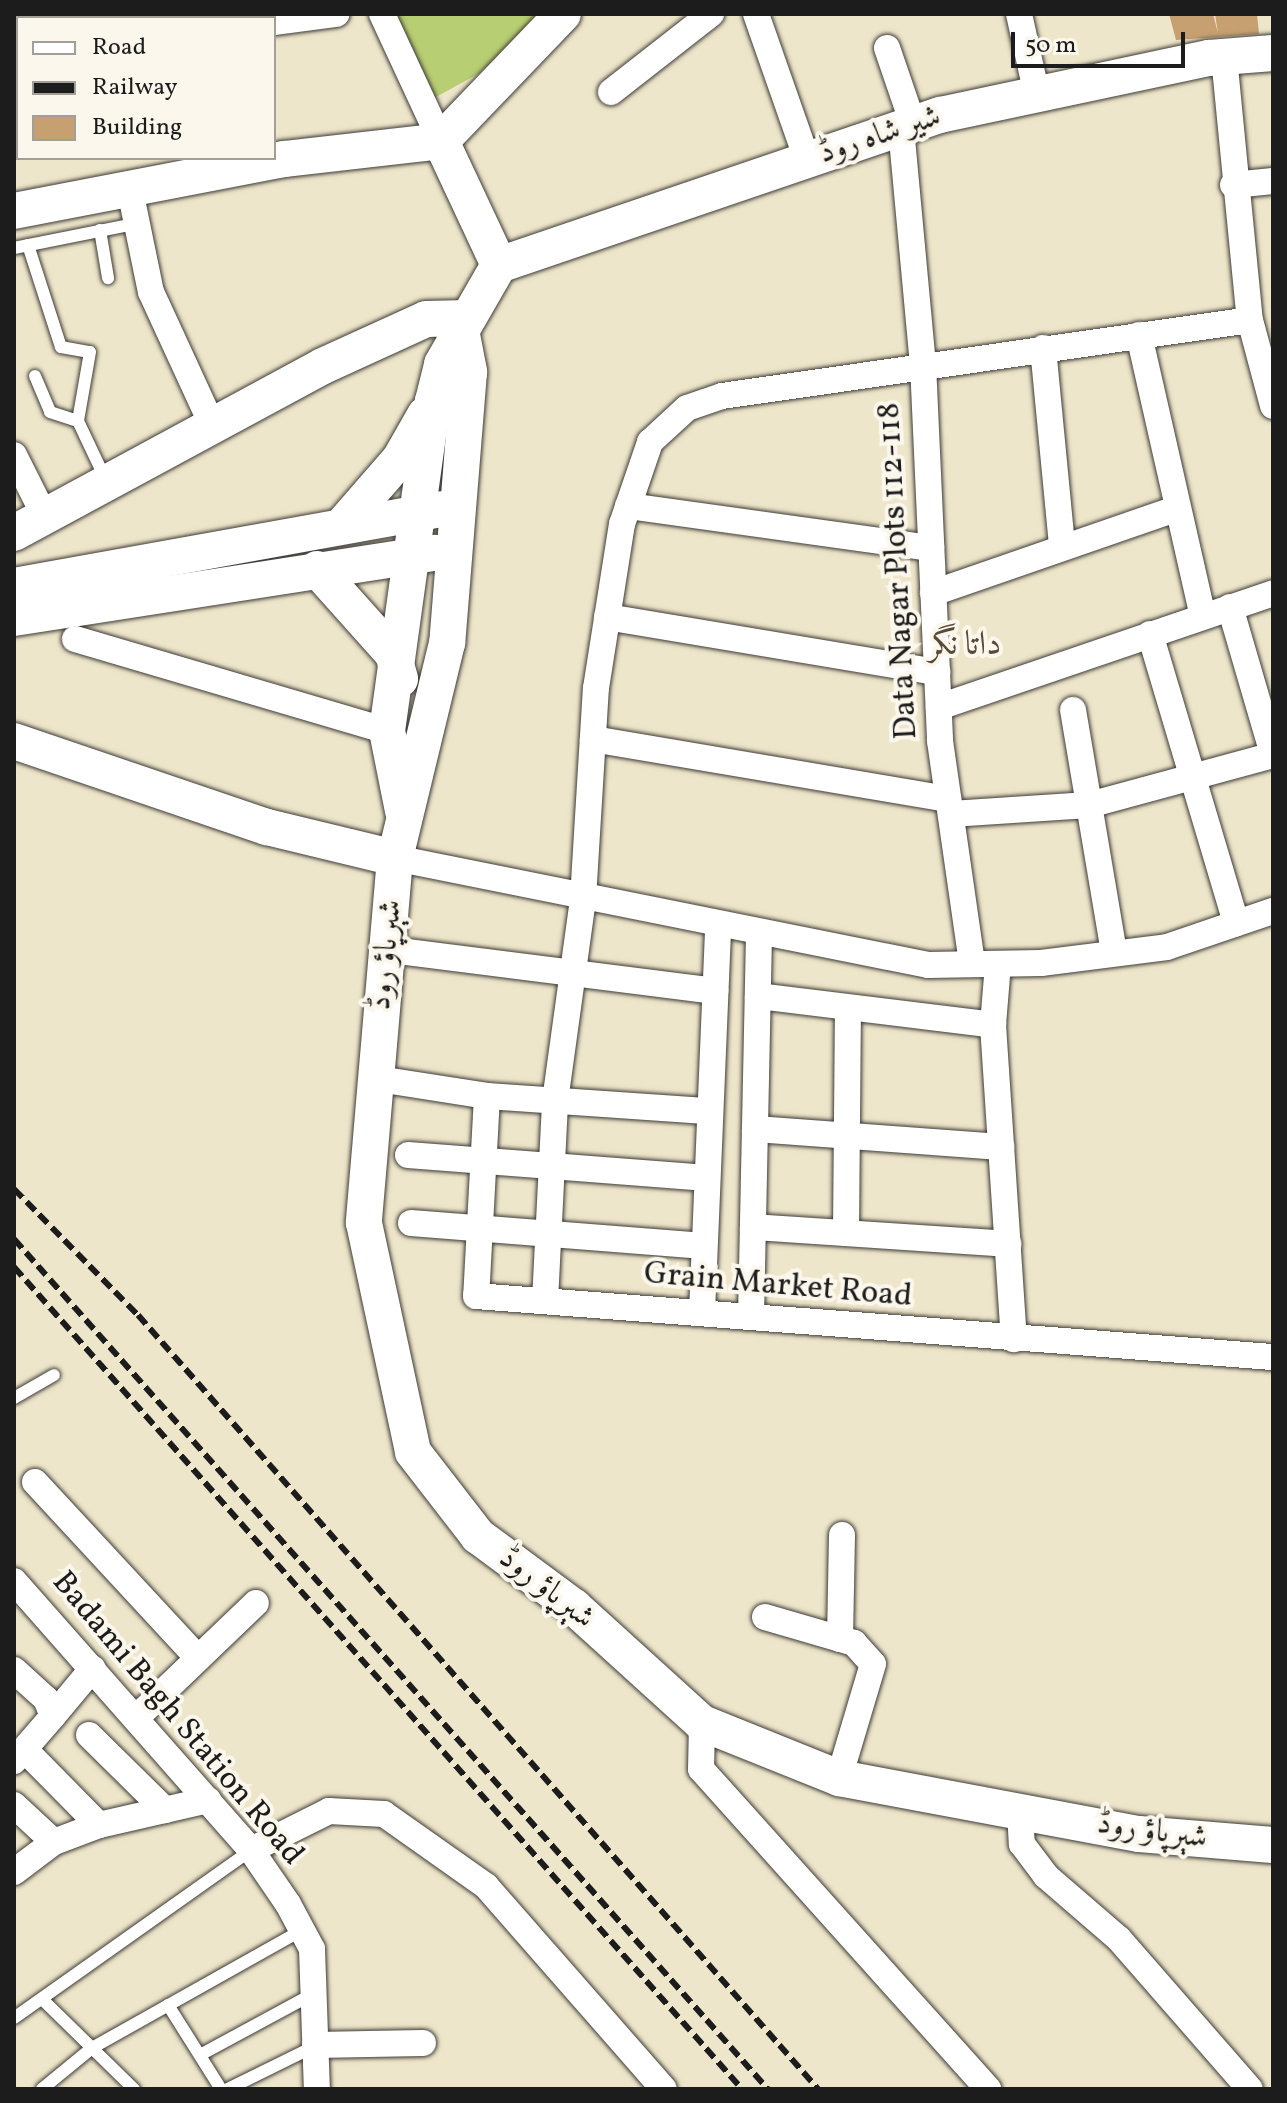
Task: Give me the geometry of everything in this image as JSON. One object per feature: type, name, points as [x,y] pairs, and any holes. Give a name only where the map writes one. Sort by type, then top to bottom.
[{"type":"main road","points":[[14,211],[132,207],[284,159],[441,141],[563,14]]},
{"type":"main road","name":"شیر شاہ روڈ","points":[[499,265],[907,126],[1037,95],[1224,57],[1273,53]]},
{"type":"main road","points":[[403,813],[387,731],[400,679],[433,401],[442,364],[499,265],[441,141]]},
{"type":"main road","points":[[30,525],[213,427],[426,319],[464,326]]},
{"type":"main road","points":[[403,813],[429,738],[455,550],[469,372],[464,326]]},
{"type":"main road","points":[[345,522],[400,459],[433,401]]},
{"type":"main road","points":[[14,618],[222,566],[345,522],[459,506]]},
{"type":"main road","points":[[14,586],[222,566],[317,569],[455,550]]},
{"type":"main road","points":[[317,569],[393,654],[400,679]]},
{"type":"main road","points":[[14,741],[267,827],[395,858]]},
{"type":"main road","name":"شېرپاؤ روڈ","points":[[403,813],[395,858],[391,950],[372,1078],[367,1260],[413,1452],[478,1536],[574,1607],[702,1723],[839,1778],[1139,1834],[1273,1845]]},
{"type":"street","points":[[276,22],[336,14]]},
{"type":"street","points":[[382,14],[441,141]]},
{"type":"street","points":[[611,92],[711,14]]},
{"type":"street","points":[[756,14],[807,160]]},
{"type":"street","points":[[1019,14],[1037,95]]},
{"type":"street","name":"Data Nagar Plots 112-118","points":[[887,48],[907,126],[923,364],[939,707],[950,806],[985,964],[993,1025],[1014,1339]]},
{"type":"street","points":[[1224,57],[1233,185],[1250,320],[1273,406]]},
{"type":"street","points":[[1233,185],[1273,181]]},
{"type":"street","points":[[132,207],[151,292],[213,427]]},
{"type":"street","points":[[545,1301],[555,1166],[555,1101],[570,972],[583,899],[593,739],[607,617],[628,506],[650,442],[687,408],[722,396],[923,364],[1250,320]]},
{"type":"street","points":[[1139,335],[1175,509],[1203,616]]},
{"type":"street","points":[[1043,348],[1062,546]]},
{"type":"street","points":[[14,455],[30,525]]},
{"type":"street","points":[[628,506],[931,548]]},
{"type":"street","points":[[933,593],[1175,509]]},
{"type":"street","points":[[939,707],[1273,593]]},
{"type":"street","points":[[593,739],[950,806],[1089,805],[1273,754],[1230,607]]},
{"type":"street","points":[[607,617],[937,672]]},
{"type":"street","points":[[1150,634],[1236,923]]},
{"type":"street","points":[[75,639],[387,731]]},
{"type":"street","points":[[1073,710],[1114,953]]},
{"type":"street","points":[[395,858],[583,899],[928,965],[985,964],[1167,947],[1273,911]]},
{"type":"street","points":[[702,1313],[718,924]]},
{"type":"street","points":[[751,1317],[759,932]]},
{"type":"street","points":[[391,950],[715,991]]},
{"type":"street","points":[[758,996],[993,1025]]},
{"type":"street","points":[[846,1233],[848,1009]]},
{"type":"street","points":[[372,1078],[487,1096],[709,1111]]},
{"type":"street","name":"Grain Market Road","points":[[487,1096],[476,1296],[1273,1357]]},
{"type":"street","points":[[755,1129],[1001,1147]]},
{"type":"street","points":[[408,1155],[707,1178]]},
{"type":"street","points":[[411,1223],[704,1246]]},
{"type":"street","points":[[753,1227],[1008,1244]]},
{"type":"street","points":[[35,1482],[198,1658]]},
{"type":"street","points":[[840,1639],[842,1535]]},
{"type":"street","name":"Badami Bagh Station Road","points":[[14,1581],[251,1850],[302,1930],[312,1949],[317,2089]]},
{"type":"street","points":[[136,1718],[256,1603]]},
{"type":"street","points":[[765,1617],[840,1639],[873,1664],[839,1778]]},
{"type":"street","points":[[93,1668],[20,1756],[99,1825]]},
{"type":"street","points":[[14,1670],[46,1699],[53,1716]]},
{"type":"street","points":[[702,1723],[701,1769],[988,2089]]},
{"type":"street","points":[[89,1735],[165,1810]]},
{"type":"street","points":[[14,1872],[54,1842],[99,1825],[208,1800]]},
{"type":"street","points":[[14,1805],[54,1842]]},
{"type":"street","points":[[1020,1810],[1022,1844],[1046,1876],[1119,1939],[1250,2089]]},
{"type":"street","points":[[251,1850],[329,1811],[384,1814],[486,1886],[664,2089]]},
{"type":"street","points":[[315,2045],[423,2043]]},
{"type":"lane","points":[[14,248],[100,230],[132,207]]},
{"type":"lane","points":[[100,230],[108,278]]},
{"type":"lane","points":[[28,245],[61,347],[90,352],[78,421],[108,485]]},
{"type":"lane","points":[[35,376],[50,412],[78,421]]},
{"type":"lane","points":[[14,1398],[54,1375]]},
{"type":"lane","points":[[14,2018],[251,1850]]},
{"type":"lane","points":[[42,2089],[92,2048],[302,1930]]},
{"type":"lane","points":[[200,2055],[313,1994]]},
{"type":"lane","points":[[42,1999],[134,2089]]},
{"type":"lane","points":[[168,2005],[221,2089]]},
{"type":"lane","points":[[228,2089],[315,2045]]},
{"type":"green space","points":[[391,14],[548,14],[478,74],[434,98]]},
{"type":"building","points":[[1169,14],[1213,14],[1218,33],[1215,14],[1257,14],[1259,34],[1176,40]]},
{"type":"railway","points":[[14,1189],[138,1315],[818,2089]]},
{"type":"railway","points":[[14,1239],[768,2089]]},
{"type":"railway","points":[[14,1267],[742,2089]]},
{"type":"district","name":"داتا نگر","points":[[965,646]]}]
